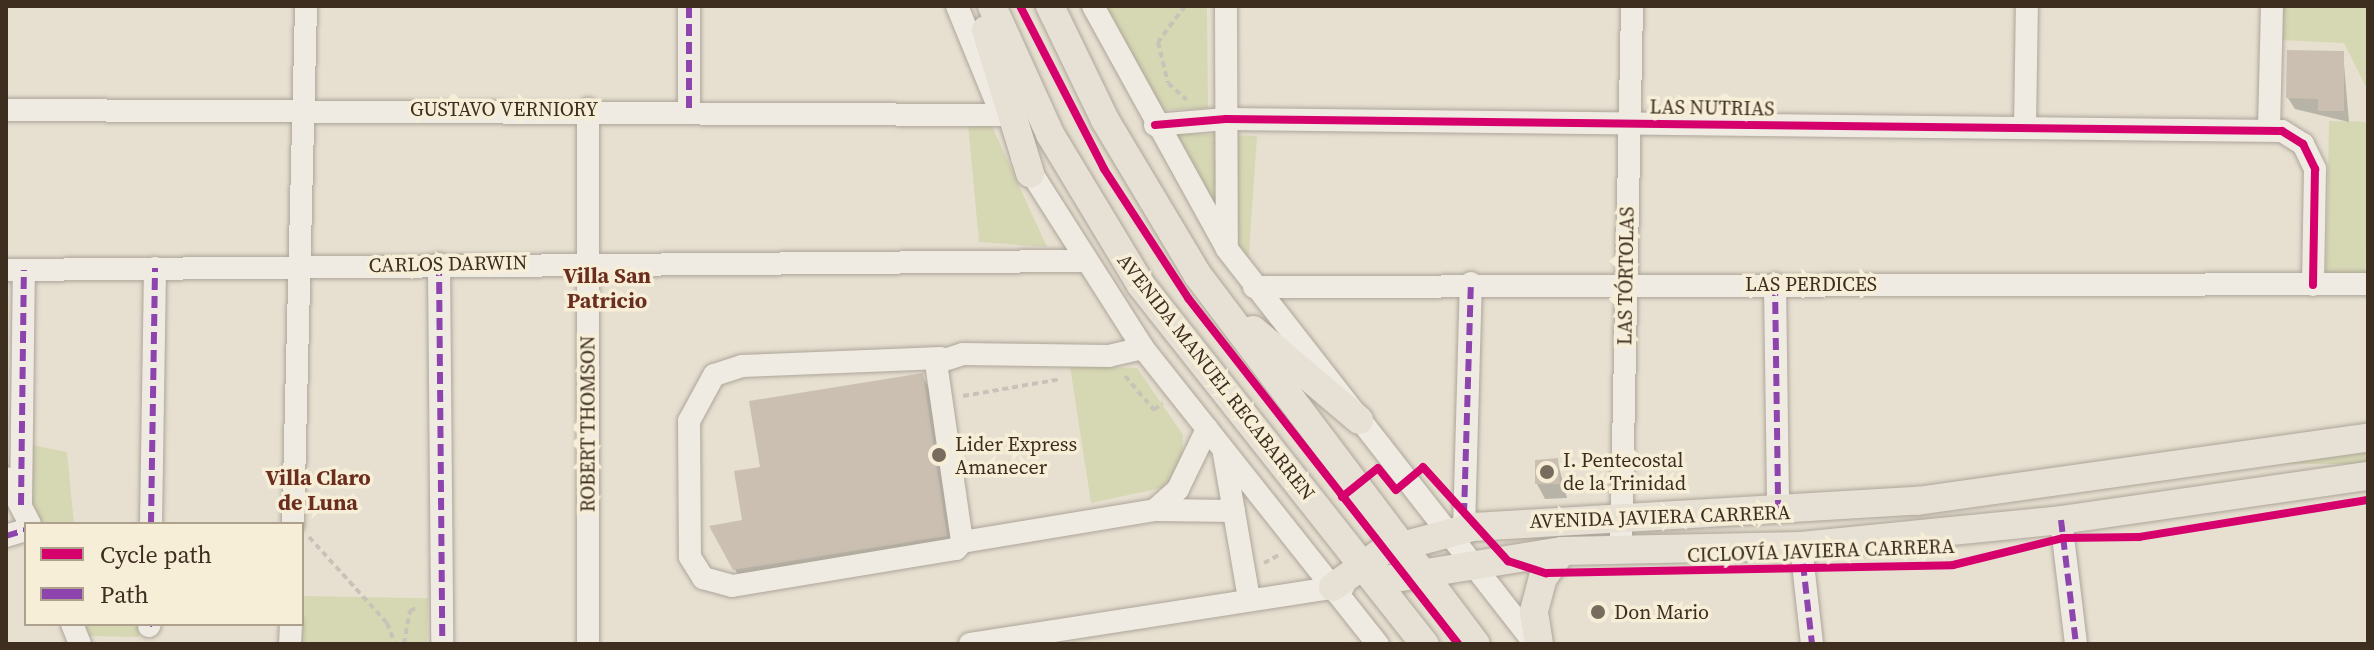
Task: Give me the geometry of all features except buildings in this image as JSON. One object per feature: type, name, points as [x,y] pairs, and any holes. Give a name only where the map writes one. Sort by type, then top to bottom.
[{"type":"main road","points":[[979,6],[1030,173]]},
{"type":"main road","name":"AVENIDA MANUEL RECABARREN","points":[[992,6],[1050,134],[1116,249],[1425,644]]},
{"type":"main road","name":"AVENIDA MANUEL RECABARREN","points":[[1050,6],[1105,120],[1197,274],[1397,545],[1476,644]]},
{"type":"main road","points":[[1197,274],[1359,420]]},
{"type":"main road","name":"AVENIDA JAVIERA CARRERA","points":[[1370,572],[1397,545],[1456,531],[1622,514],[1778,512],[2028,486],[2368,438]]},
{"type":"main road","name":"AVENIDA JAVIERA CARRERA","points":[[1333,587],[1370,572],[1416,570],[1562,551],[1621,546],[1801,546],[2061,520],[2368,476]]},
{"type":"main road","points":[[2028,486],[2061,520]]},
{"type":"main road","points":[[1537,644],[1534,611],[1543,578],[1562,551]]},
{"type":"street","points":[[293,522],[306,6]]},
{"type":"street","points":[[689,6],[689,111]]},
{"type":"street","name":"AVENIDA MANUEL RECABARREN","points":[[957,6],[1002,115],[1030,173],[1081,261],[1143,348],[1378,644]]},
{"type":"street","points":[[1093,6],[1155,125],[1227,249],[1359,420],[1456,531],[1470,562],[1537,644]]},
{"type":"street","points":[[1226,6],[1220,120],[1227,249]]},
{"type":"street","name":"LAS TÓRTOLAS","points":[[1621,546],[1632,6]]},
{"type":"street","points":[[2025,127],[2027,6]]},
{"type":"street","points":[[2272,6],[2269,129],[2293,136],[2313,160],[2313,285]]},
{"type":"street","name":"GUSTAVO VERNIORY","points":[[6,110],[588,109],[1002,115]]},
{"type":"street","name":"ROBERT THOMSON","points":[[588,109],[588,644]]},
{"type":"street","name":"LAS NUTRIAS","points":[[1155,125],[1220,120],[2269,129]]},
{"type":"street","name":"CARLOS DARWIN","points":[[15,270],[588,262],[1081,261]]},
{"type":"street","points":[[439,264],[442,644]]},
{"type":"street","points":[[151,522],[155,268]]},
{"type":"street","points":[[15,270],[25,514]]},
{"type":"street","points":[[1456,531],[1471,283]]},
{"type":"street","name":"LAS PERDICES","points":[[1254,287],[1471,283],[2368,284]]},
{"type":"street","points":[[1775,284],[1778,512]]},
{"type":"street","points":[[1143,348],[1109,356],[941,358],[742,366],[714,375],[689,421],[690,557],[703,578],[732,586],[956,549],[962,542],[1155,510],[1234,511]]},
{"type":"street","points":[[941,358],[939,400],[962,542]]},
{"type":"street","points":[[1155,510],[1178,489],[1207,429]]},
{"type":"street","points":[[1224,450],[1249,599]]},
{"type":"street","points":[[6,478],[25,514]]},
{"type":"street","points":[[2061,520],[2076,644]]},
{"type":"street","points":[[1801,546],[1812,644]]},
{"type":"street","points":[[970,644],[1086,635],[1249,599],[1333,587]]},
{"type":"path","points":[[1185,6],[1162,30],[1163,68],[1177,92],[1220,120]]},
{"type":"path","points":[[1111,376],[1125,375],[1154,410],[1166,398]]},
{"type":"path","points":[[939,400],[1071,377]]},
{"type":"path","points":[[304,531],[387,623],[395,644]]},
{"type":"green space","points":[[1100,6],[1207,6],[1208,108],[1153,110]]},
{"type":"green space","points":[[2280,6],[2368,6],[2368,91],[2344,43],[2279,40]]},
{"type":"green space","points":[[2329,121],[2368,122],[2365,279],[2326,278]]},
{"type":"green space","points":[[968,124],[991,124],[1047,247],[979,242]]},
{"type":"green space","points":[[1163,133],[1257,136],[1248,268]]},
{"type":"green space","points":[[1070,366],[1137,368],[1183,435],[1182,465],[1166,487],[1091,503]]},
{"type":"green space","points":[[31,445],[67,452],[74,522],[40,522],[26,494]]},
{"type":"green space","points":[[2253,451],[2368,451],[2368,464],[2253,464]]},
{"type":"green space","points":[[304,596],[428,598],[427,644],[301,644]]},
{"type":"green space","points":[[86,626],[139,626],[139,637],[89,636]]},
{"type":"marked path","points":[[689,6],[689,111]]},
{"type":"marked path","points":[[439,264],[442,644]]},
{"type":"marked path","points":[[151,522],[155,268]]},
{"type":"marked path","points":[[21,505],[24,270]]},
{"type":"marked path","points":[[1464,515],[1471,283]]},
{"type":"marked path","points":[[1775,284],[1778,512]]},
{"type":"marked path","points":[[2061,520],[2076,644]]},
{"type":"marked path","points":[[6,536],[24,531]]},
{"type":"marked path","points":[[1801,546],[1812,644]]},
{"type":"cycle path","points":[[1020,6],[1104,169],[1188,298],[1458,644]]},
{"type":"cycle path","points":[[1155,125],[1226,119],[2282,131],[2303,144],[2315,169],[2313,285]]},
{"type":"cycle path","name":"CICLOVÍA JAVIERA CARRERA","points":[[1342,497],[1378,468],[1396,490],[1423,467],[1508,561],[1546,573],[1953,565],[2063,538],[2139,537],[2368,500]]},
{"type":"place","name":"Lider Express Amanecer","points":[[939,455]]},
{"type":"place","name":"I. Pentecostal de la Trinidad","points":[[1547,472]]},
{"type":"place","name":"Don Mario","points":[[1598,612]]},
{"type":"district","name":"Villa San Patricio","points":[[607,288]]},
{"type":"district","name":"Villa Claro de Luna","points":[[318,490]]}]
